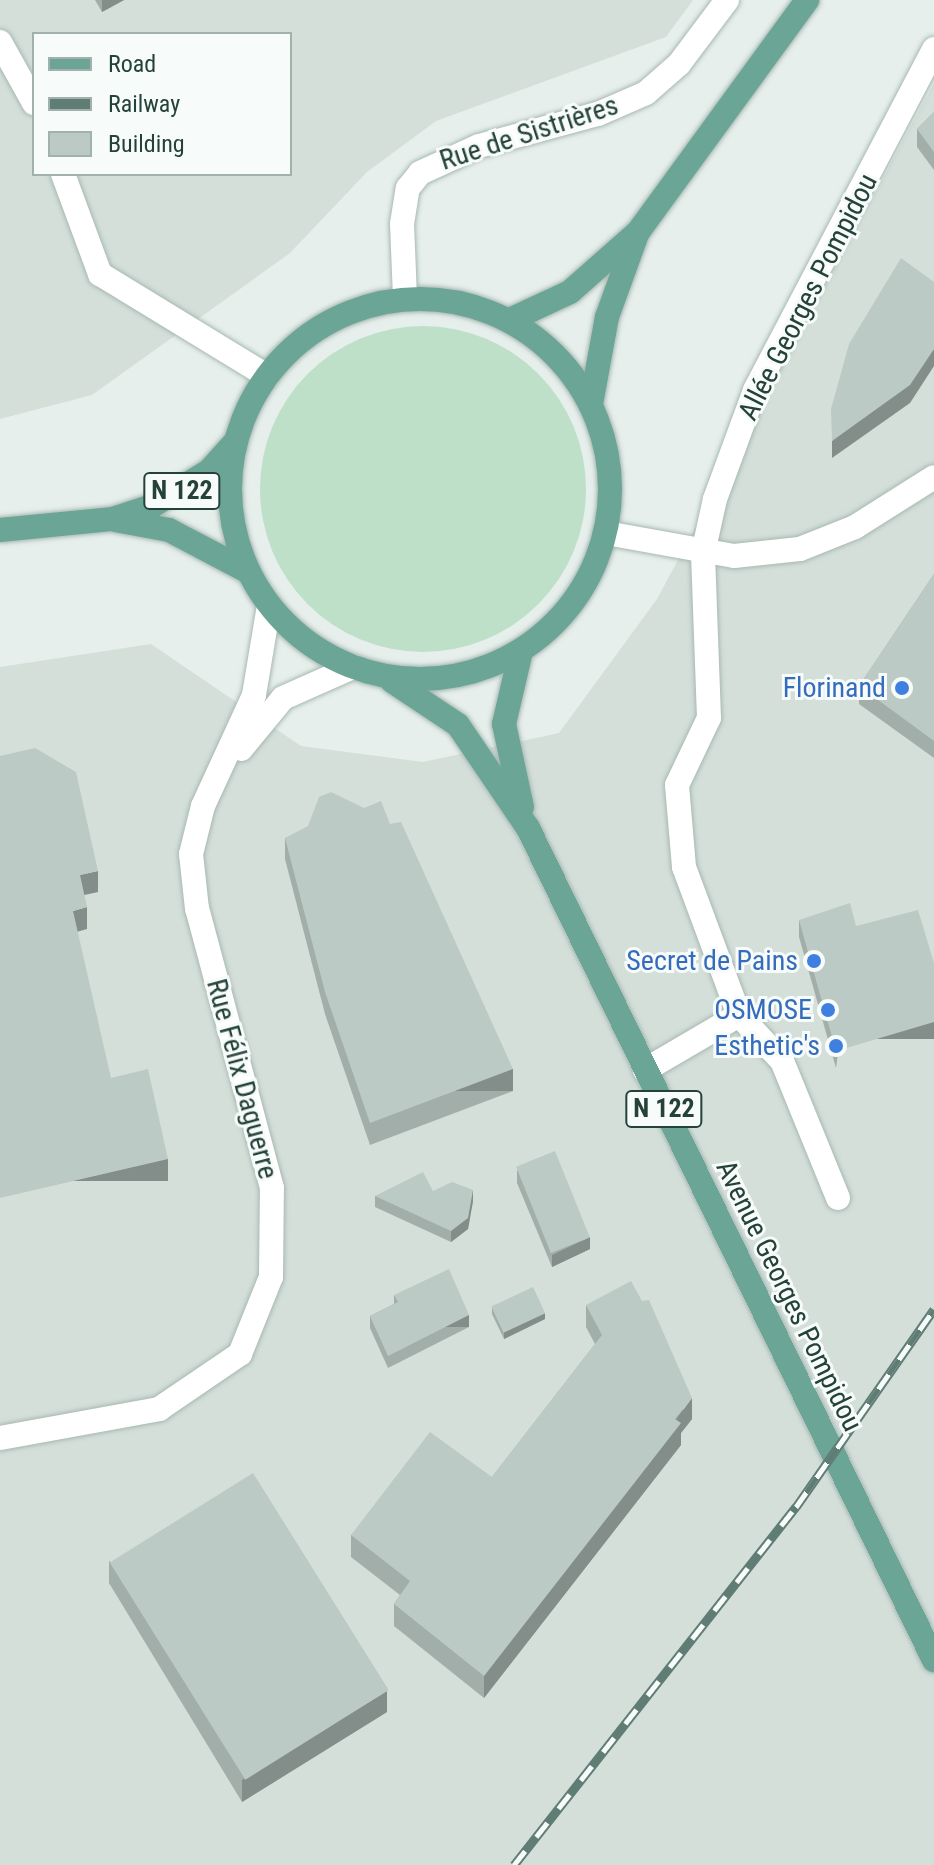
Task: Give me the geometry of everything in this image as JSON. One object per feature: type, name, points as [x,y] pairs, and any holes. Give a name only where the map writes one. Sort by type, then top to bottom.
[{"type":"main road","points":[[510,320],[570,292],[638,232],[807,0]]},
{"type":"main road","points":[[591,404],[607,317],[638,232]]},
{"type":"main road","points":[[405,298],[459,302],[510,320],[557,355],[591,404],[609,475],[606,533],[574,599],[521,651],[454,677],[382,676],[353,667],[315,648],[269,605],[249,572],[231,507],[236,440],[267,376],[329,324],[405,298]]},
{"type":"main road","name":"N 122","points":[[0,530],[113,519],[180,493],[236,440]]},
{"type":"main road","name":"N 122","points":[[113,519],[169,530],[249,572]]},
{"type":"main road","name":"Avenue Georges Pompidou","points":[[521,651],[504,724],[528,828]]},
{"type":"main road","name":"Avenue Georges Pompidou","points":[[382,676],[458,725],[528,828],[934,1660]]},
{"type":"street","name":"Rue de Sistrières","points":[[405,298],[402,224],[408,188],[420,173],[479,146],[598,114],[646,93],[679,64],[727,0]]},
{"type":"street","points":[[0,42],[32,99]]},
{"type":"street","name":"Allée Georges Pompidou","points":[[739,1015],[684,867],[678,799],[677,785],[709,718],[703,553],[755,390],[934,49]]},
{"type":"street","points":[[64,176],[100,274],[267,376]]},
{"type":"street","points":[[606,533],[703,553],[800,549],[894,506],[934,477]]},
{"type":"street","name":"Rue Félix Daguerre","points":[[0,1438],[159,1409],[240,1354],[271,1277],[272,1188],[192,878],[196,828],[254,695],[269,605]]},
{"type":"street","name":"Rue Félix Daguerre","points":[[214,786],[283,698],[353,667]]},
{"type":"street","points":[[645,1070],[739,1015],[782,1061],[838,1198]]},
{"type":"shaded area","points":[[0,0],[693,0],[666,37],[436,121],[367,172],[290,253],[92,395],[0,419]]},
{"type":"shaded area","points":[[934,83],[934,1865],[0,1865],[0,667],[151,644],[301,746],[423,762],[559,733],[657,599]]},
{"type":"green space","points":[[423,326],[455,329],[500,345],[527,363],[549,385],[574,427],[583,457],[586,489],[583,521],[567,566],[549,593],[527,615],[485,640],[455,649],[423,652],[391,649],[346,633],[319,615],[297,593],[272,551],[263,521],[260,489],[263,457],[279,412],[297,385],[319,363],[361,338],[391,329]]},
{"type":"building","points":[[934,112],[934,152],[917,129]]},
{"type":"building","points":[[901,258],[934,282],[934,349],[910,385],[832,441],[831,409],[849,344]]},
{"type":"building","name":"Florinand","points":[[934,574],[934,741],[859,686]]},
{"type":"building","points":[[35,748],[76,772],[98,871],[80,875],[87,907],[73,911],[111,1078],[148,1069],[168,1159],[0,1198],[0,756]]},
{"type":"building","points":[[331,792],[364,808],[381,801],[390,824],[401,822],[513,1069],[370,1123],[325,992],[285,838],[308,826],[319,797]]},
{"type":"building","points":[[850,903],[856,926],[918,910],[934,963],[934,1022],[836,1051],[799,920]]},
{"type":"building","points":[[555,1151],[590,1237],[551,1253],[516,1167]]},
{"type":"building","points":[[423,1172],[433,1191],[452,1182],[473,1190],[468,1218],[451,1231],[375,1196]]},
{"type":"building","points":[[449,1269],[469,1315],[388,1356],[370,1316],[398,1302],[394,1295]]},
{"type":"building","points":[[631,1281],[642,1301],[649,1300],[692,1398],[675,1419],[681,1423],[484,1676],[394,1604],[410,1581],[351,1535],[430,1432],[492,1477],[602,1335],[586,1305]]},
{"type":"building","points":[[533,1287],[545,1313],[504,1333],[491,1306]]},
{"type":"building","points":[[253,1473],[389,1690],[245,1780],[110,1563]]},
{"type":"railway","points":[[514,1865],[796,1507],[934,1309]]},
{"type":"place","name":"Florinand","points":[[902,688]]},
{"type":"place","name":"Secret de Pains","points":[[814,961]]},
{"type":"place","name":"OSMOSE","points":[[828,1010]]},
{"type":"place","name":"Esthetic's","points":[[836,1046]]}]
